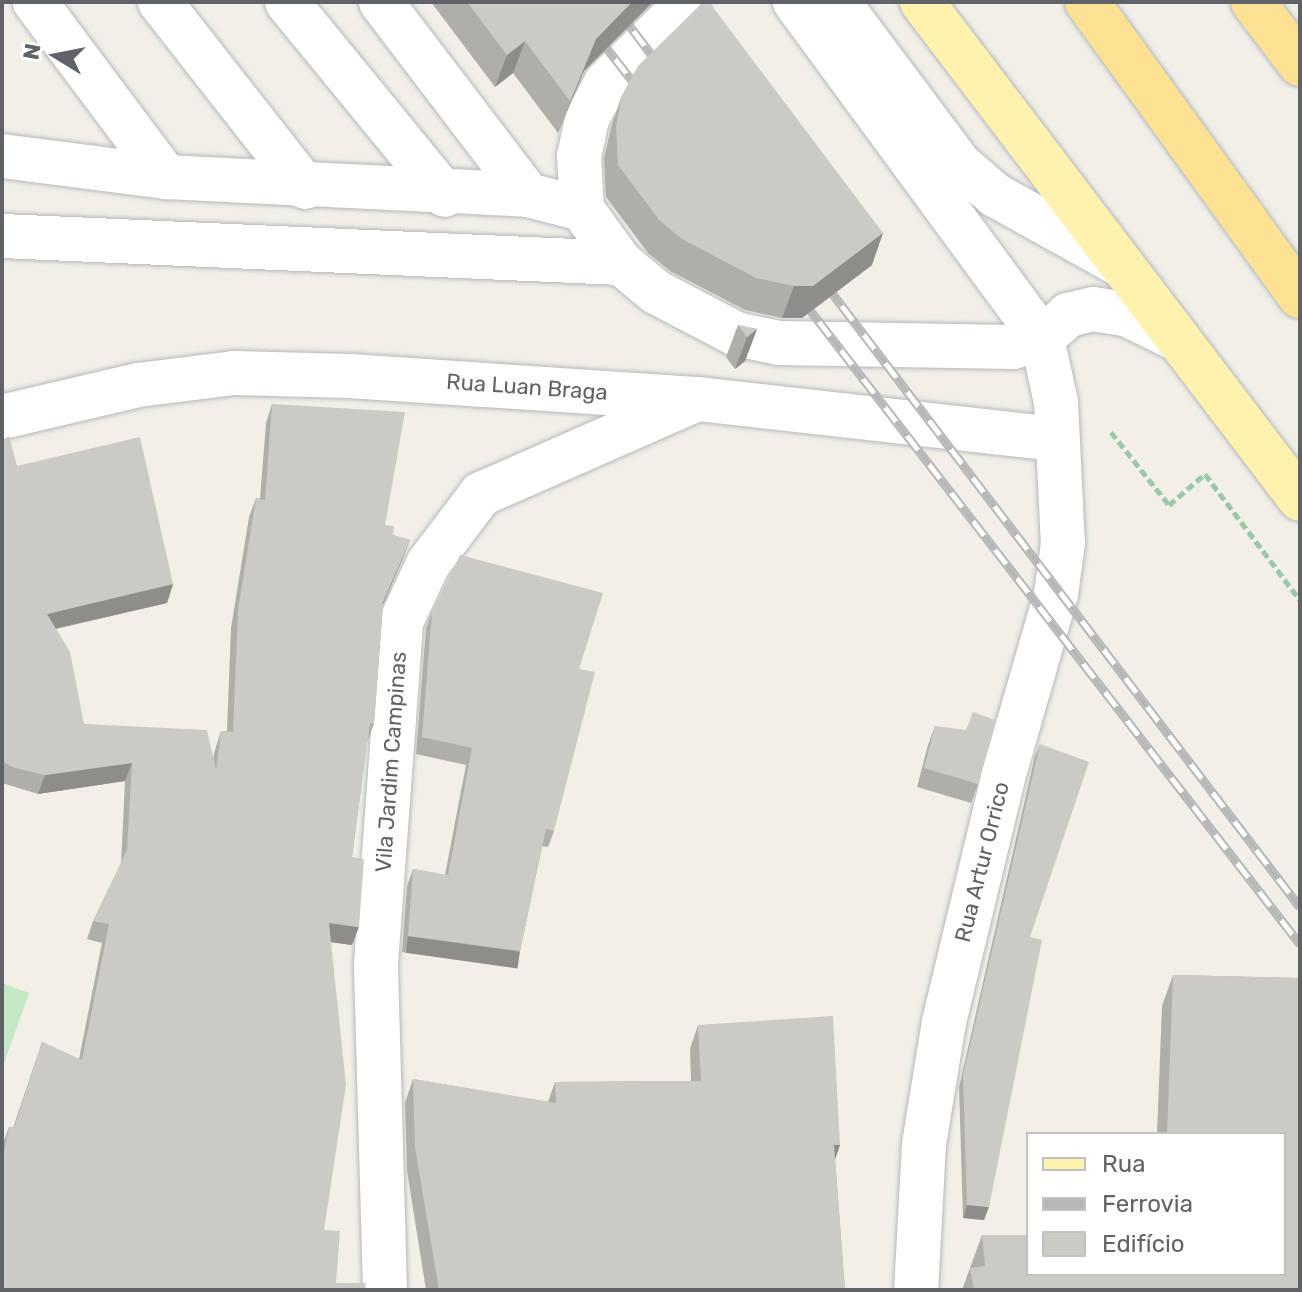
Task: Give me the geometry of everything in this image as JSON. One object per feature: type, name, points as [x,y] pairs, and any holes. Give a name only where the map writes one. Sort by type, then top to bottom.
[{"type":"highway","points":[[1087,2],[1300,296]]},
{"type":"highway","points":[[1253,2],[1300,64]]},
{"type":"main road","points":[[922,2],[1116,262],[1300,499]]},
{"type":"street","points":[[35,2],[166,177]]},
{"type":"street","points":[[160,2],[305,187]]},
{"type":"street","points":[[287,2],[445,195]]},
{"type":"street","points":[[381,2],[528,195]]},
{"type":"street","points":[[688,2],[606,83],[587,119],[579,156],[582,209],[621,263],[699,318],[736,334],[779,343],[1013,347],[1042,338],[1068,315],[1093,309],[1126,314],[1175,338]]},
{"type":"street","points":[[795,2],[1042,338]]},
{"type":"street","points":[[838,2],[959,164],[995,195],[1116,262]]},
{"type":"street","points":[[2,156],[166,177],[445,195],[528,195],[582,209]]},
{"type":"street","points":[[2,236],[621,263]]},
{"type":"street","name":"Rua Artur Orrico","points":[[916,1290],[924,1144],[944,1022],[995,807],[1056,594],[1063,543],[1055,439],[1056,402],[1042,338]]},
{"type":"street","name":"Rua Luan Braga","points":[[2,417],[138,385],[234,373],[350,376],[699,399],[1055,439]]},
{"type":"street","name":"Vila Jardim Campinas","points":[[385,1290],[376,964],[401,622],[428,564],[481,494],[699,399]]},
{"type":"path","points":[[1055,439],[1093,411],[1169,505],[1205,474],[1300,600]]},
{"type":"green space","points":[[2,983],[29,993],[2,1069]]},
{"type":"building","points":[[467,2],[632,2],[596,39],[570,101],[525,41],[507,55]]},
{"type":"building","points":[[703,2],[709,2],[883,233],[813,286],[794,286],[756,278],[682,239],[660,221],[618,165],[616,126],[622,95],[638,66]]},
{"type":"building","points":[[738,325],[757,329],[747,337]]},
{"type":"building","points":[[272,404],[405,412],[385,525],[394,526],[393,535],[410,540],[383,602],[374,724],[370,723],[352,857],[364,859],[359,927],[329,923],[346,1085],[324,1230],[340,1231],[336,1283],[366,1283],[365,1290],[2,1290],[2,1160],[9,1127],[14,1128],[42,1042],[82,1060],[109,924],[93,921],[127,850],[132,763],[45,775],[12,767],[2,761],[2,440],[9,436],[17,466],[140,437],[173,584],[47,614],[70,652],[84,724],[207,730],[216,770],[221,731],[233,732],[238,610],[256,498],[265,500]]},
{"type":"building","points":[[460,555],[603,593],[579,669],[595,672],[554,831],[546,829],[520,951],[408,936],[413,869],[448,875],[472,748],[422,737],[432,612]]},
{"type":"building","points":[[973,712],[995,720],[978,784],[924,768],[935,726],[966,730]]},
{"type":"building","points":[[1040,744],[1089,762],[1030,937],[1042,940],[989,1207],[967,1205],[963,1075]]},
{"type":"building","points":[[1173,975],[1300,978],[1300,1290],[974,1290],[970,1268],[985,1266],[982,1235],[1026,1235],[1026,1276],[1286,1276],[1286,1132],[1167,1132]]},
{"type":"building","points":[[833,1016],[840,1145],[834,1145],[845,1290],[439,1290],[415,1148],[413,1079],[556,1103],[555,1082],[701,1081],[698,1025]]},
{"type":"railway","points":[[571,2],[645,97]]},
{"type":"railway","points":[[612,2],[663,70]]},
{"type":"railway","points":[[820,277],[1300,907]]},
{"type":"railway","points":[[797,293],[1300,944]]}]
